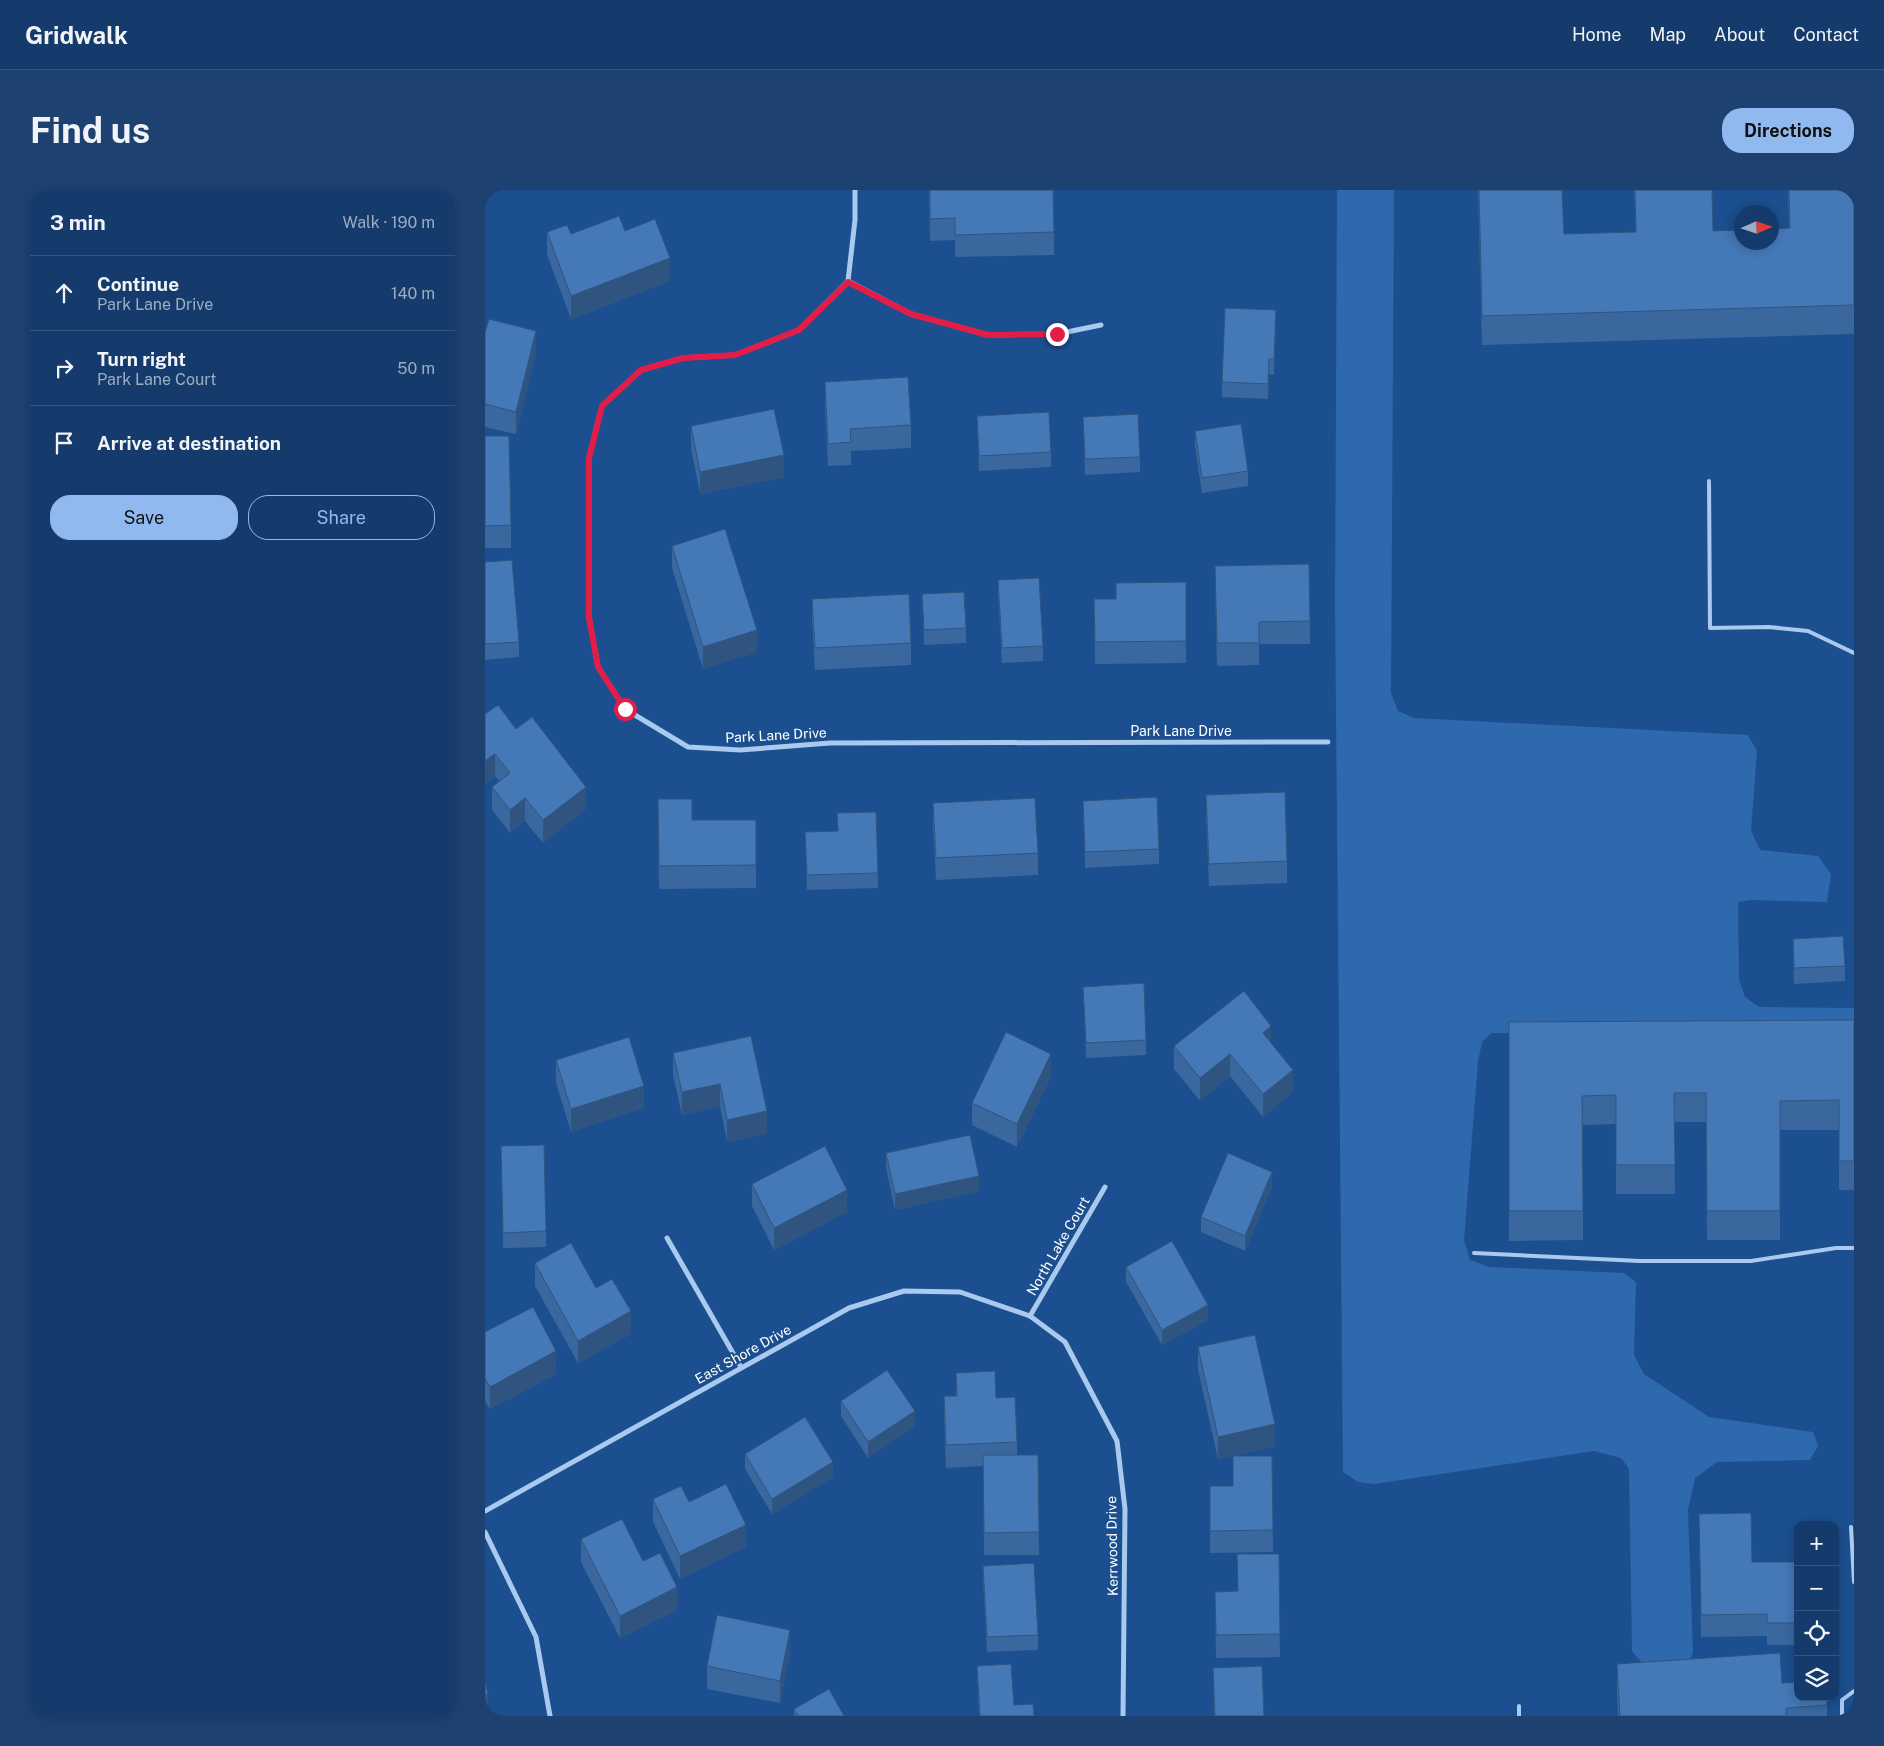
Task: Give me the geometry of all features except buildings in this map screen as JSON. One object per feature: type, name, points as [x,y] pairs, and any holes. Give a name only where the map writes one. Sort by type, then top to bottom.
[{"type":"street","points":[[855,190],[855,220],[848,282],[911,314],[988,335],[1057,334],[1101,325]]},
{"type":"street","name":"Park Lane Drive","points":[[848,282],[799,330],[735,355],[683,358],[641,370],[602,406],[589,458],[589,618],[598,667],[625,709],[688,747],[740,750],[830,743],[1328,742]]},
{"type":"street","name":"North Lake Court","points":[[1030,1316],[1105,1187]]},
{"type":"street","points":[[667,1238],[741,1368]]},
{"type":"street","name":"East Shore Drive","points":[[485,1511],[849,1308],[903,1291],[961,1292],[1030,1316]]},
{"type":"street","name":"Kerrwood Drive","points":[[1030,1316],[1065,1342],[1117,1441],[1125,1509],[1123,1716]]},
{"type":"street","points":[[485,1532],[536,1637],[550,1716]]},
{"type":"lane","points":[[1709,481],[1710,628],[1769,627],[1808,631],[1854,653]]},
{"type":"lane","points":[[1474,1253],[1640,1261],[1751,1262],[1835,1248],[1854,1248]]},
{"type":"lane","points":[[1851,1527],[1854,1582]]},
{"type":"lane","points":[[1842,1716],[1842,1700],[1854,1691]]},
{"type":"lane","points":[[1519,1706],[1519,1716]]},
{"type":"shaded area","points":[[1337,190],[1394,190],[1391,693],[1398,711],[1414,718],[1748,735],[1757,751],[1751,831],[1760,850],[1818,856],[1831,874],[1827,902],[1751,900],[1738,902],[1739,979],[1745,997],[1759,1007],[1854,1008],[1854,1036],[1491,1033],[1482,1042],[1478,1062],[1464,1240],[1470,1260],[1490,1267],[1624,1273],[1636,1282],[1634,1355],[1644,1374],[1709,1417],[1813,1432],[1818,1446],[1810,1460],[1717,1462],[1695,1478],[1688,1510],[1693,1653],[1684,1674],[1651,1674],[1632,1651],[1629,1469],[1621,1458],[1594,1451],[1374,1484],[1358,1482],[1343,1472],[1335,604]]},
{"type":"route","points":[[625,709],[598,667],[589,618],[589,458],[602,406],[641,370],[683,358],[735,355],[799,330],[848,282],[911,314],[988,335],[1057,334]]}]
